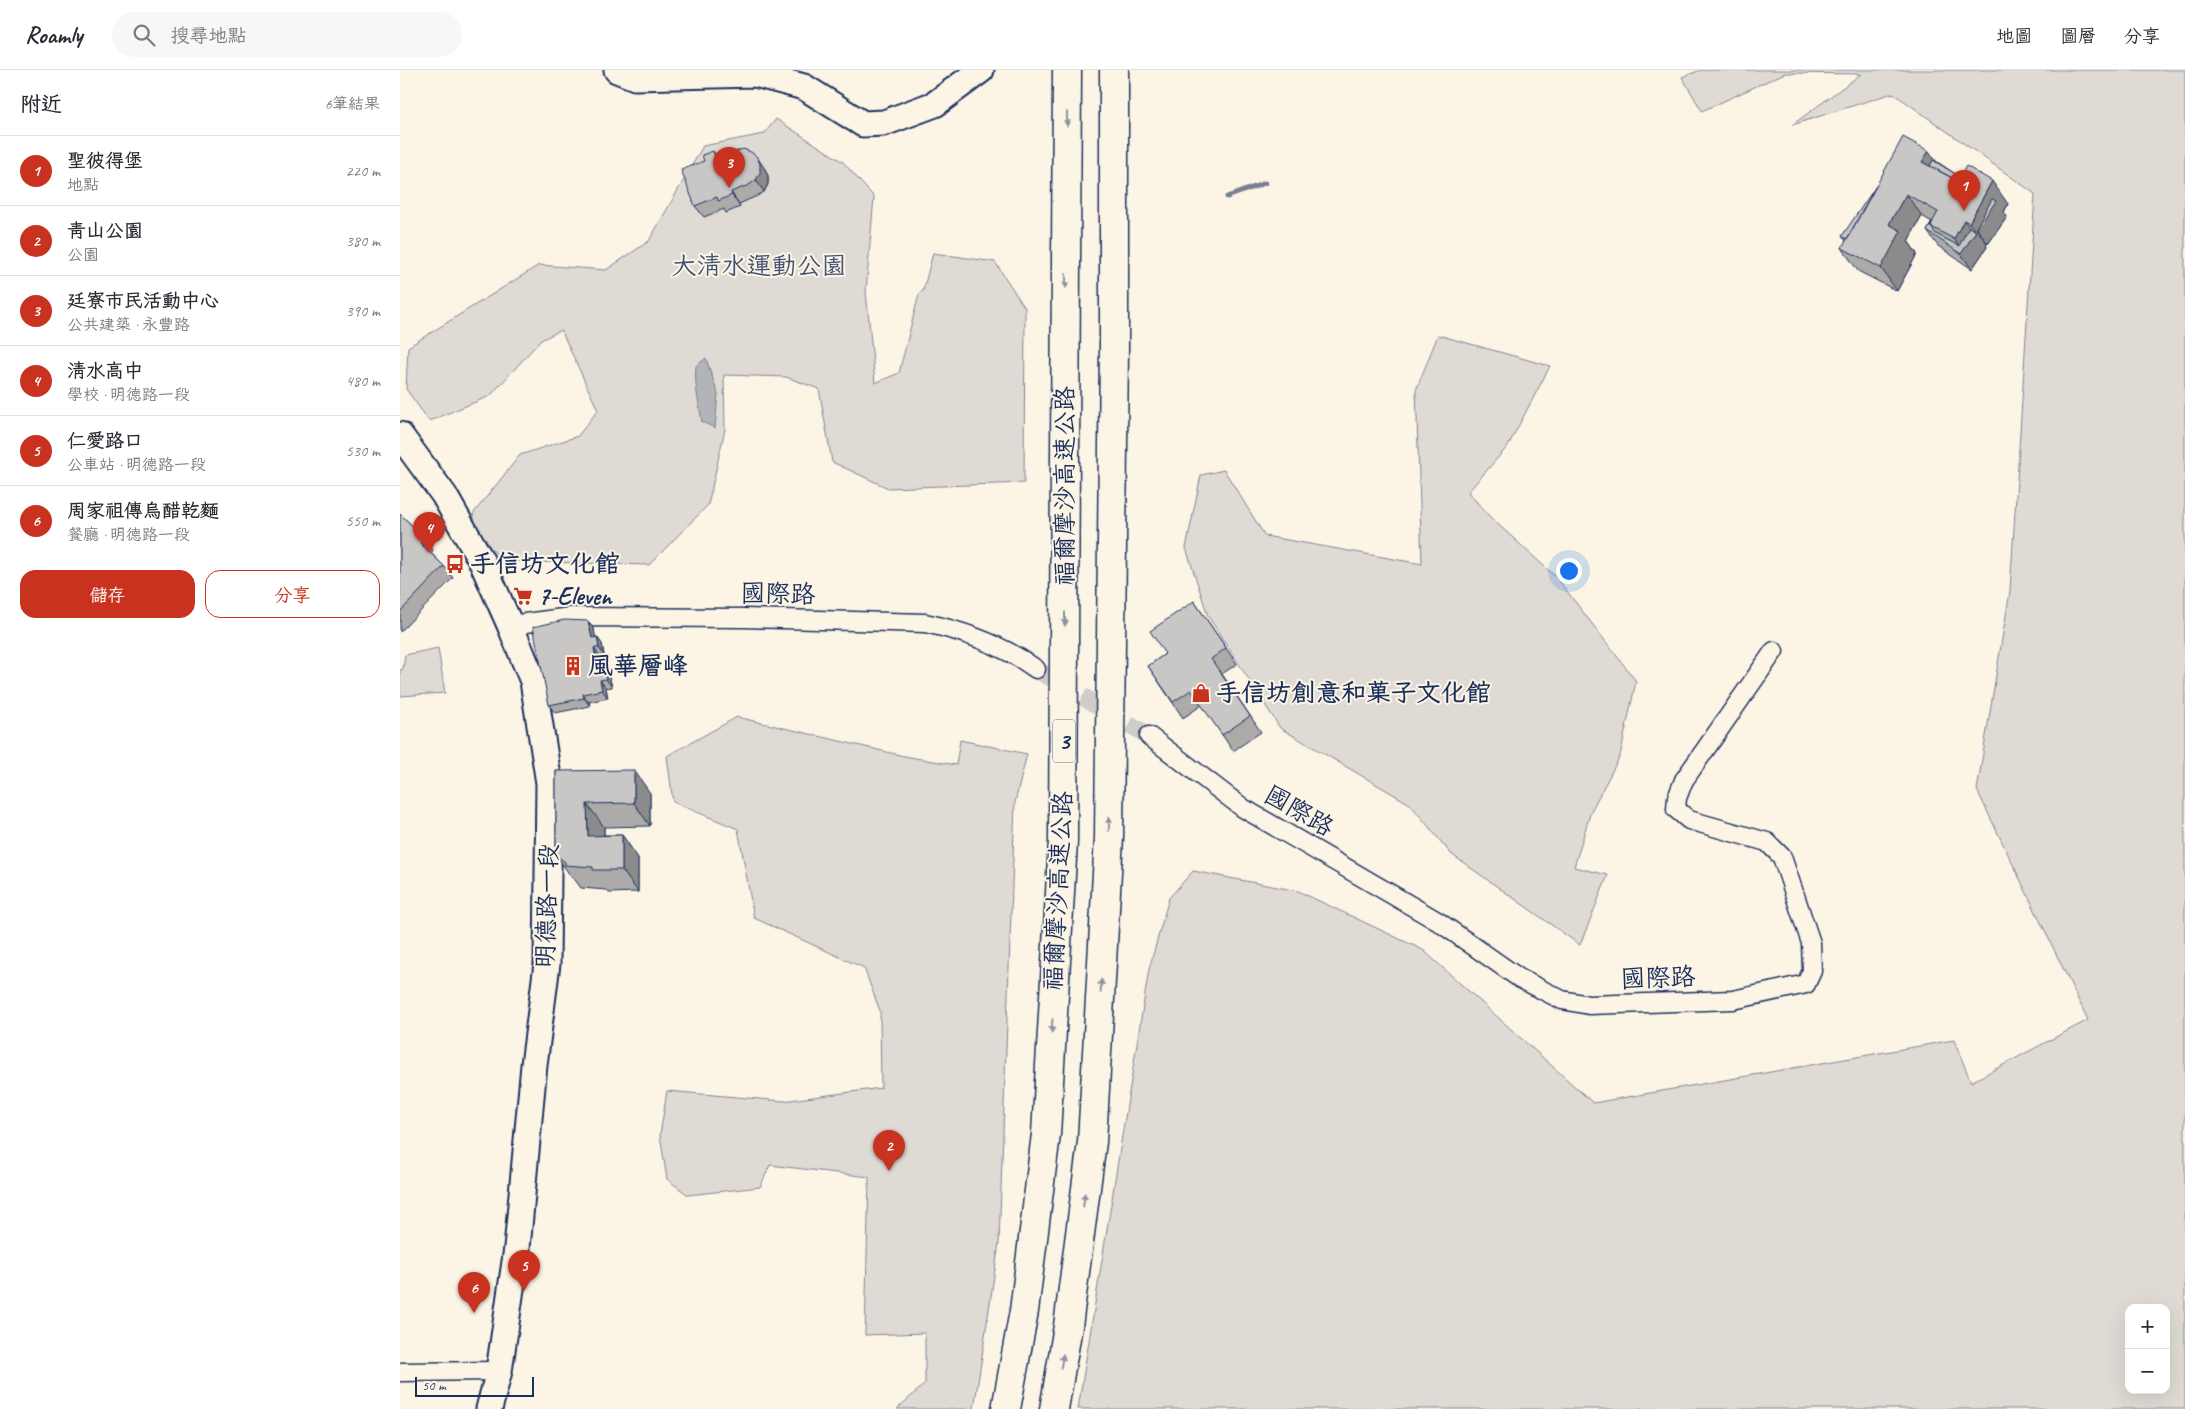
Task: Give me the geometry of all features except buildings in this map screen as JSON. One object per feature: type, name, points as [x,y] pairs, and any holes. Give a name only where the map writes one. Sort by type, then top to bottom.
[{"type":"highway","name":"福爾摩沙高速公路","points":[[1006,1409],[1024,1311],[1046,1134],[1063,840],[1067,70]]},
{"type":"highway","name":"福爾摩沙高速公路","points":[[1054,1409],[1068,1326],[1092,1142],[1109,837],[1114,357],[1114,70]]},
{"type":"street","points":[[617,70],[635,77],[755,74],[804,87],[863,124],[884,123],[935,104],[981,70]]},
{"type":"street","name":"明德路一段","points":[[400,435],[444,495],[482,562],[510,624],[533,681],[549,783],[550,844],[547,964],[534,1065],[517,1248],[498,1372],[489,1409]]},
{"type":"street","name":"國際路","points":[[510,624],[571,617],[744,618],[925,623],[979,638],[1036,669]]},
{"type":"street","name":"國際路","points":[[1149,736],[1243,808],[1439,922],[1519,978],[1562,1000],[1589,1005],[1732,1000],[1806,984],[1812,971],[1811,943],[1782,857],[1767,842],[1689,820],[1676,809],[1677,798],[1684,780],[1774,651]]},
{"type":"street","points":[[400,1372],[498,1372]]},
{"type":"green space","points":[[1701,70],[2185,70],[2185,1409],[1078,1409],[1149,969],[1169,898],[1193,871],[1298,891],[1423,950],[1593,1103],[1954,1040],[1971,1082],[2088,1020],[1977,790],[2010,591],[2035,194],[1893,93],[1792,125],[1861,74],[1785,73],[1702,111],[1682,77]]},
{"type":"green space","name":"大清水運動公園","points":[[776,119],[843,162],[874,197],[866,291],[875,383],[899,373],[919,294],[923,291],[933,253],[995,262],[1025,308],[1024,483],[888,488],[832,462],[819,389],[786,377],[724,375],[725,429],[708,505],[649,565],[504,561],[477,535],[473,514],[520,455],[578,436],[598,410],[561,330],[541,340],[490,396],[429,421],[406,389],[408,347],[539,265],[606,270],[649,241],[703,146],[764,134]]},
{"type":"green space","points":[[1438,335],[1550,366],[1508,446],[1468,492],[1490,517],[1556,577],[1636,681],[1620,756],[1591,811],[1574,867],[1608,875],[1580,945],[1451,854],[1410,804],[1280,728],[1208,616],[1186,548],[1201,475],[1224,470],[1265,536],[1422,564],[1416,390]]},
{"type":"green space","points":[[438,648],[445,693],[400,696],[400,670],[403,669],[405,655]]},
{"type":"green space","points":[[737,717],[904,756],[956,765],[960,740],[1027,754],[1015,802],[999,1243],[974,1409],[897,1409],[925,1384],[925,1333],[865,1335],[869,1177],[770,1165],[760,1187],[688,1195],[667,1179],[660,1135],[667,1091],[783,1101],[881,1088],[880,1011],[864,968],[754,918],[738,829],[673,802],[667,756]]},
{"type":"shaded area","points":[[706,358],[718,394],[715,428],[702,422],[696,387],[696,366]]},
{"type":"waterway","points":[[1227,197],[1265,183]]},
{"type":"tunnel","points":[[1036,669],[1149,736]]},
{"type":"place","name":"廷寮市民活動中心","points":[[729,188]]},
{"type":"place","name":"聖彼得堡","points":[[1964,211]]},
{"type":"place","name":"清水高中","points":[[429,553]]},
{"type":"place","name":"手信坊文化館","points":[[455,564]]},
{"type":"place","name":"7-Eleven","points":[[523,596]]},
{"type":"place","name":"風華層峰","points":[[573,666]]},
{"type":"place","name":"手信坊創意和菓子文化館","points":[[1201,693]]},
{"type":"place","name":"青山公園","points":[[889,1171]]},
{"type":"place","name":"仁愛路口","points":[[524,1291]]},
{"type":"place","name":"周家祖傳烏醋乾麵","points":[[474,1313]]}]
